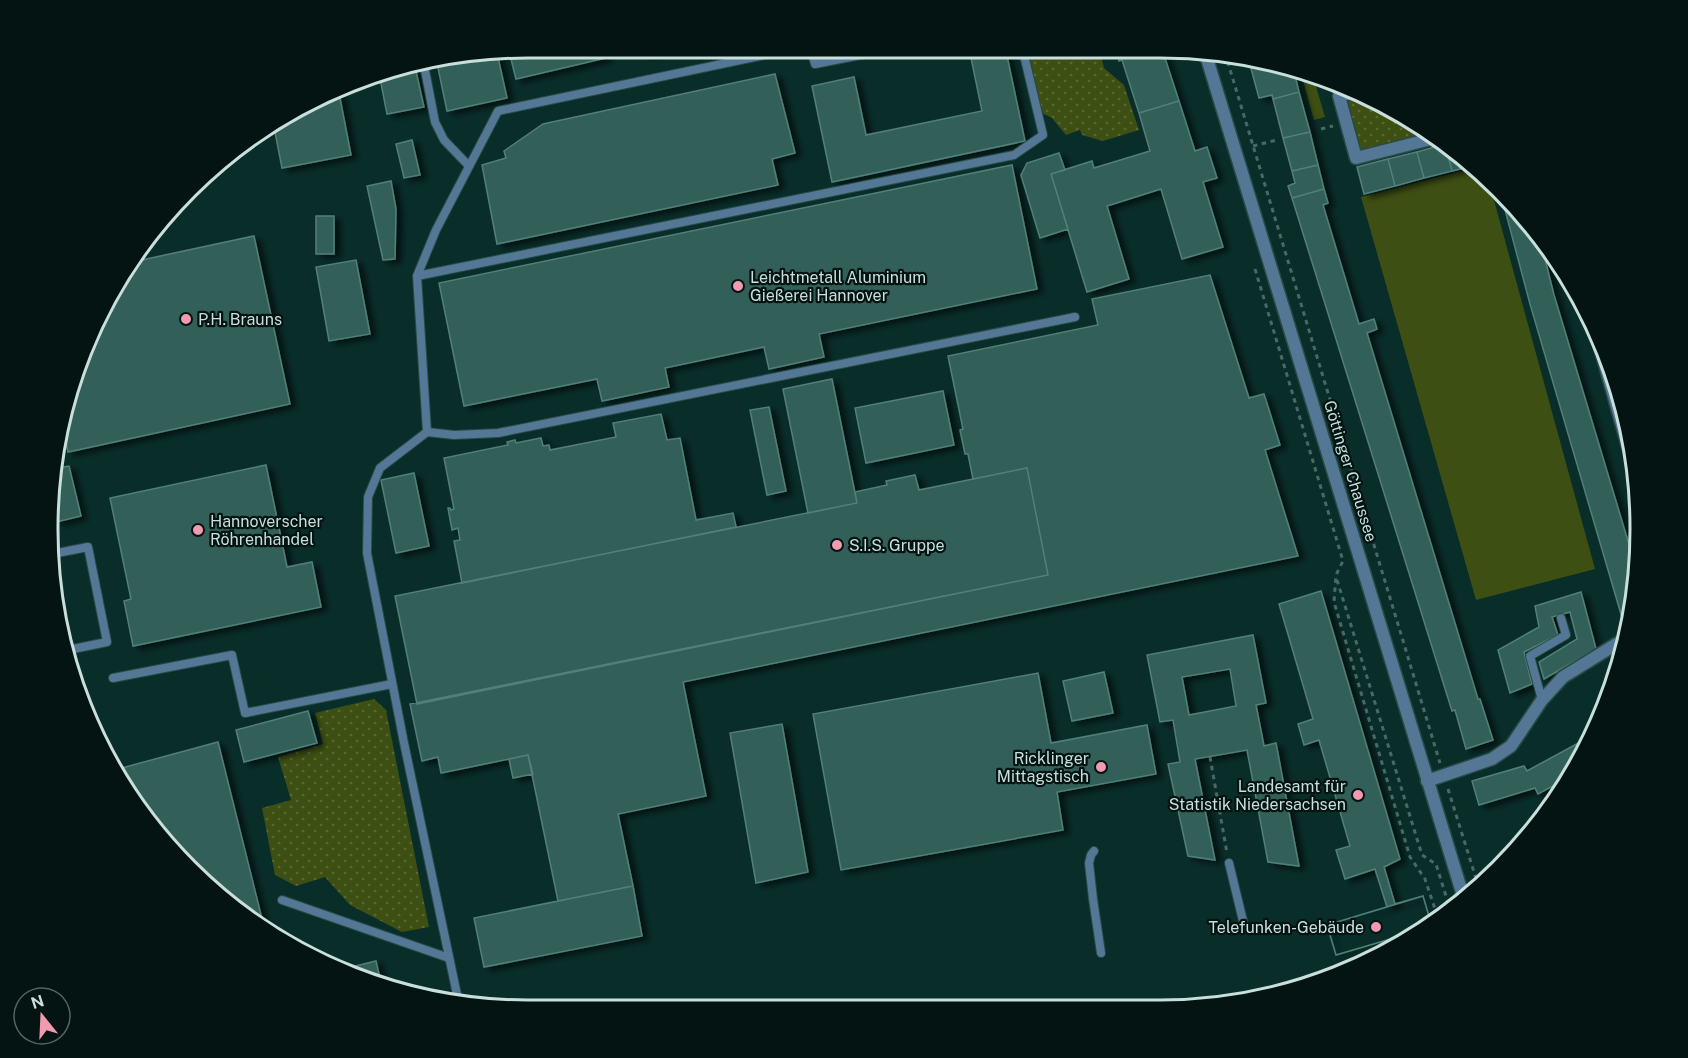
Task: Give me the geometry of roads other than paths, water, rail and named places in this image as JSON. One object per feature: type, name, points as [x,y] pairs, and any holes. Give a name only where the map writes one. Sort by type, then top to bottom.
[{"type":"street","name":"Göttinger Chaussee","points":[[1208,62],[1461,889]]},
{"type":"street","points":[[1342,95],[1339,96],[1356,158],[1424,141]]},
{"type":"street","points":[[1427,781],[1492,759],[1511,746],[1542,700],[1563,677],[1614,645]]},
{"type":"lane","points":[[427,432],[417,276],[435,230],[498,111],[745,59]]},
{"type":"lane","points":[[813,59],[814,64],[840,59]]},
{"type":"lane","points":[[417,276],[1014,155],[1042,135],[1025,59]]},
{"type":"lane","points":[[425,71],[435,123],[444,140],[469,166]]},
{"type":"lane","points":[[457,993],[367,553],[368,497],[380,468],[427,432],[454,435],[498,433],[1075,317]]},
{"type":"lane","points":[[60,553],[88,547],[107,642],[74,649]]},
{"type":"lane","points":[[1542,700],[1530,656],[1566,635],[1561,618]]},
{"type":"lane","points":[[114,678],[232,655],[245,713],[392,684]]},
{"type":"lane","points":[[1094,851],[1089,863],[1101,953]]},
{"type":"lane","points":[[1229,863],[1244,925]]},
{"type":"lane","points":[[282,900],[449,958]]},
{"type":"place","name":"Leichtmetall Aluminium Gießerei Hannover","points":[[738,286]]},
{"type":"place","name":"P.H. Brauns","points":[[186,319]]},
{"type":"place","name":"Hannoverscher Röhrenhandel","points":[[198,530]]},
{"type":"place","name":"S.I.S. Gruppe","points":[[837,545]]},
{"type":"place","name":"Ricklinger Mittagstisch","points":[[1101,767]]},
{"type":"place","name":"Landesamt für Statistik Niedersachsen","points":[[1358,795]]},
{"type":"place","name":"Telefunken-Gebäude","points":[[1376,927]]}]
